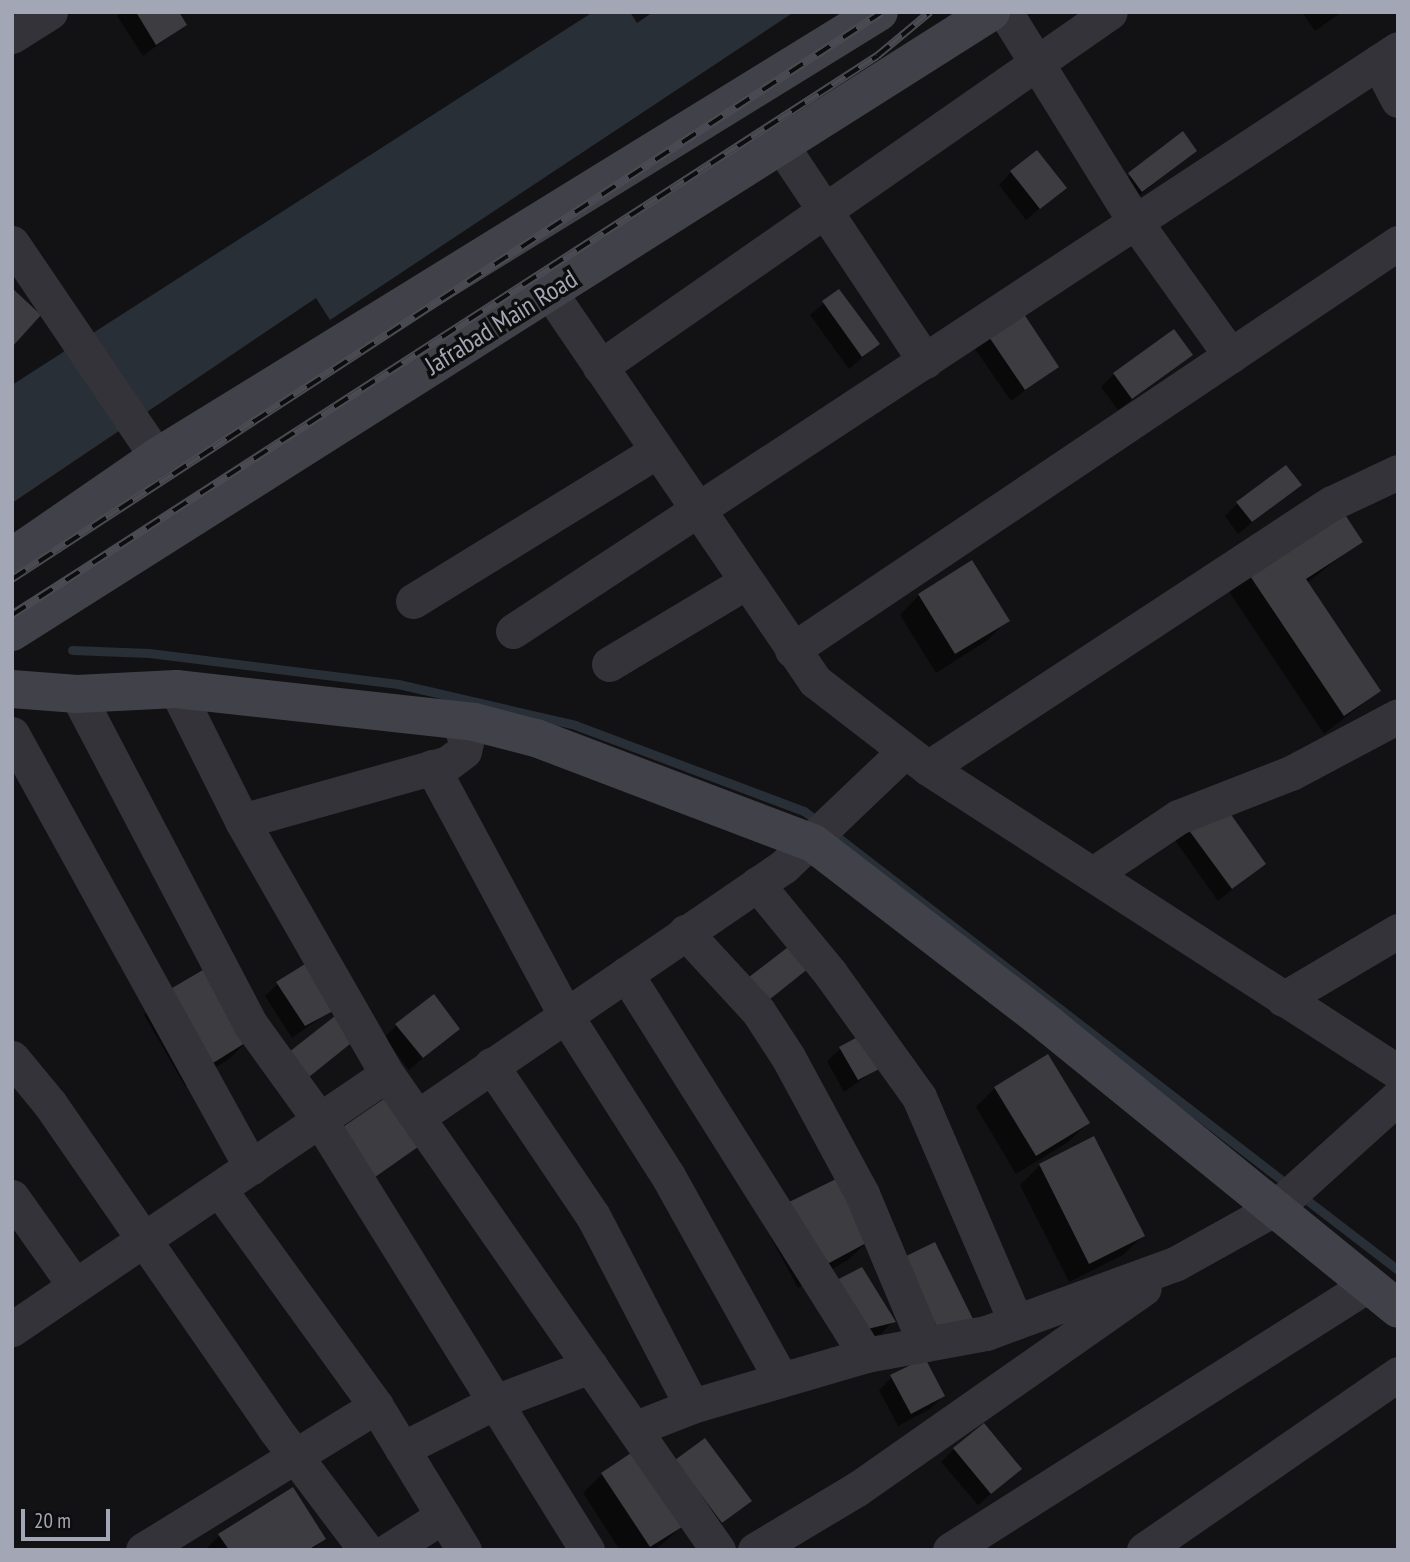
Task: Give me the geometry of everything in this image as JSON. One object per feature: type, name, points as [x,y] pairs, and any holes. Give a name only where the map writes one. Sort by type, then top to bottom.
[{"type":"main road","points":[[12,557],[148,445],[879,12]]},
{"type":"main road","name":"Jafrabad Main Road","points":[[12,632],[991,12]]},
{"type":"main road","points":[[12,689],[77,694],[176,689],[459,720],[536,738],[823,833],[1049,1025],[1278,1206],[1398,1309]]},
{"type":"street","points":[[12,36],[50,12]]},
{"type":"street","points":[[1005,12],[1136,223],[1231,356]]},
{"type":"street","points":[[600,367],[1110,12]]},
{"type":"street","points":[[513,631],[1388,55],[1398,100]]},
{"type":"street","points":[[781,145],[925,361]]},
{"type":"street","points":[[12,243],[148,445]]},
{"type":"street","points":[[792,650],[1398,243]]},
{"type":"street","points":[[549,291],[814,681],[916,759],[1398,1072]]},
{"type":"street","points":[[413,601],[657,451]]},
{"type":"street","points":[[419,1116],[757,884],[916,759],[1332,503],[1398,472]]},
{"type":"street","points":[[608,664],[746,582]]},
{"type":"street","points":[[176,689],[242,821],[387,1074],[636,1428],[718,1550]]},
{"type":"street","points":[[77,694],[251,1025],[321,1122],[587,1550]]},
{"type":"street","points":[[1093,874],[1178,817],[1291,773],[1398,716]]},
{"type":"street","points":[[242,821],[448,763],[464,751],[467,742],[459,720]]},
{"type":"street","points":[[12,734],[251,1167]]},
{"type":"street","points":[[432,766],[566,1016],[668,1176],[781,1379]]},
{"type":"street","points":[[757,884],[830,973],[919,1097],[953,1167],[1016,1322]]},
{"type":"street","points":[[1283,999],[1398,931]]},
{"type":"street","points":[[685,932],[758,1011],[788,1057],[862,1194],[925,1344]]},
{"type":"street","points":[[626,974],[866,1355]]},
{"type":"street","points":[[12,1058],[50,1104],[142,1240],[366,1550]]},
{"type":"street","points":[[491,1065],[593,1216],[692,1406]]},
{"type":"street","points":[[12,1329],[321,1122],[387,1074]]},
{"type":"street","points":[[755,1550],[857,1489],[1175,1264],[1278,1206],[1398,1097]]},
{"type":"street","points":[[219,1189],[376,1406],[464,1550]]},
{"type":"street","points":[[12,1197],[75,1286]]},
{"type":"street","points":[[636,1428],[692,1406],[866,1355],[986,1333],[1175,1264]]},
{"type":"street","points":[[950,1550],[1368,1285]]},
{"type":"street","points":[[402,1449],[495,1402],[590,1366]]},
{"type":"street","points":[[1144,1550],[1398,1374]]},
{"type":"street","points":[[143,1550],[376,1406]]},
{"type":"street","points":[[389,1550],[443,1516]]},
{"type":"shaded area","points":[[593,12],[630,12],[637,23],[653,12],[794,12],[330,320],[316,298],[12,503],[12,385]]},
{"type":"building","points":[[136,12],[179,12],[187,25],[156,45]]},
{"type":"building","points":[[1183,131],[1197,151],[1142,192],[1128,173]]},
{"type":"building","points":[[1037,150],[1067,188],[1040,209],[1010,171]]},
{"type":"building","points":[[12,288],[41,315],[12,347]]},
{"type":"building","points":[[839,289],[880,344],[862,357],[822,301]]},
{"type":"building","points":[[1022,311],[1059,367],[1025,390],[987,334]]},
{"type":"building","points":[[1174,329],[1193,355],[1132,399],[1113,373]]},
{"type":"building","points":[[1286,465],[1302,485],[1252,522],[1236,502]]},
{"type":"building","points":[[1340,507],[1363,542],[1306,579],[1381,691],[1344,716],[1246,570]]},
{"type":"building","points":[[972,560],[1010,621],[955,654],[918,594]]},
{"type":"building","points":[[1220,799],[1266,864],[1232,889],[1185,825]]},
{"type":"building","points":[[796,941],[814,964],[759,1008],[740,984]]},
{"type":"building","points":[[213,964],[250,1040],[205,1068],[162,994]]},
{"type":"building","points":[[305,964],[333,1011],[305,1026],[276,982]]},
{"type":"building","points":[[434,994],[460,1029],[423,1058],[395,1024]]},
{"type":"building","points":[[340,1012],[360,1036],[304,1081],[284,1056]]},
{"type":"building","points":[[865,1033],[883,1067],[858,1080],[839,1047]]},
{"type":"building","points":[[1048,1054],[1090,1123],[1036,1156],[994,1087]]},
{"type":"building","points":[[391,1094],[425,1142],[371,1180],[337,1131]]},
{"type":"building","points":[[1094,1136],[1145,1236],[1089,1264],[1039,1164]]},
{"type":"building","points":[[838,1178],[870,1241],[818,1269],[783,1205]]},
{"type":"building","points":[[935,1242],[973,1319],[937,1326],[900,1259]]},
{"type":"building","points":[[862,1267],[896,1322],[856,1332],[829,1284]]},
{"type":"building","points":[[925,1358],[945,1396],[911,1414],[890,1375]]},
{"type":"building","points":[[984,1423],[1022,1469],[991,1494],[953,1448]]},
{"type":"building","points":[[705,1438],[752,1501],[722,1523],[675,1460]]},
{"type":"building","points":[[640,1447],[690,1522],[650,1547],[601,1473]]},
{"type":"building","points":[[293,1487],[326,1539],[308,1550],[229,1550],[218,1534]]},
{"type":"waterway","points":[[72,650],[149,653],[398,684],[575,725],[804,811],[820,823]]},
{"type":"waterway","points":[[831,832],[1288,1185]]},
{"type":"waterway","points":[[1299,1194],[1398,1270]]},
{"type":"railway","points":[[12,579],[882,12]]},
{"type":"railway","points":[[12,615],[877,56],[930,12]]}]
